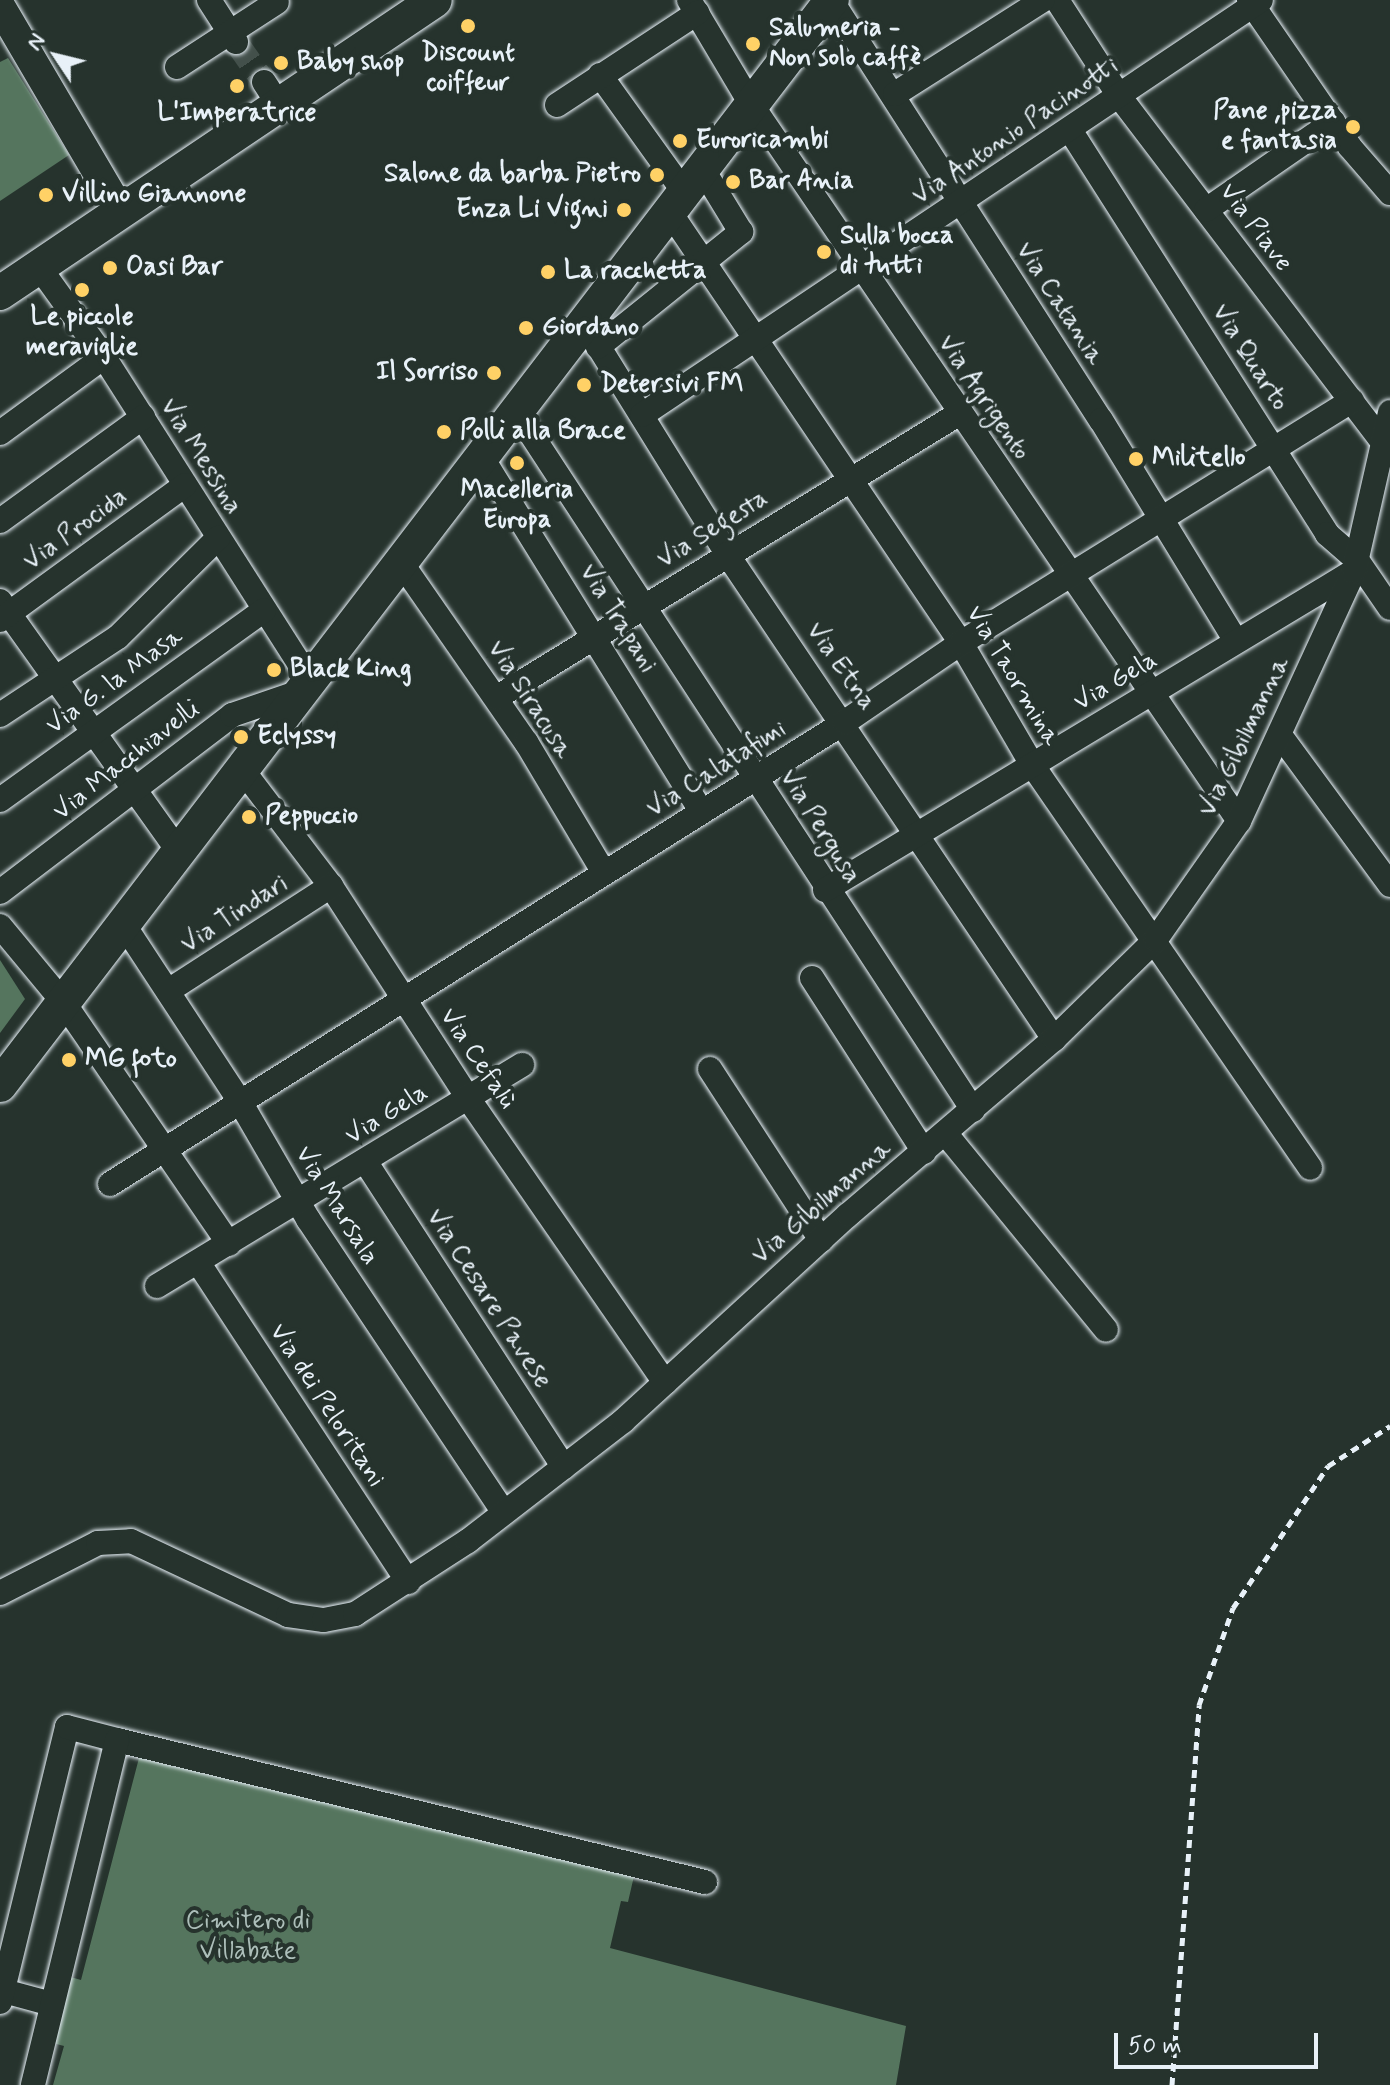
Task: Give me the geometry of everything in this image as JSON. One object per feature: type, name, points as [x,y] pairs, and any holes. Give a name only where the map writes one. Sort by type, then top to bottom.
[{"type":"main road","points":[[0,293],[121,212],[271,94],[435,0]]},
{"type":"main road","points":[[0,1085],[516,411],[591,335],[685,190],[831,0]]},
{"type":"street","points":[[209,0],[233,37]]},
{"type":"street","name":"Via Catania","points":[[831,0],[895,94],[1236,641]]},
{"type":"street","points":[[895,94],[1043,0]]},
{"type":"street","name":"Via Piave","points":[[1057,0],[1119,96],[1386,446]]},
{"type":"street","points":[[177,67],[233,37],[277,2]]},
{"type":"street","points":[[1254,2],[1333,122],[1390,193]]},
{"type":"street","name":"Via Antonio Pacinotti","points":[[642,415],[1070,130],[1254,2]]},
{"type":"street","points":[[0,6],[121,212]]},
{"type":"street","points":[[557,105],[693,6]]},
{"type":"street","name":"Via Agrigento","points":[[693,6],[751,104],[1150,695],[1239,821]]},
{"type":"street","points":[[591,335],[704,262],[741,232],[685,190],[600,75]]},
{"type":"street","points":[[1206,210],[1333,122]]},
{"type":"street","name":"Via Quarto","points":[[1070,130],[1327,534],[1390,608]]},
{"type":"street","name":"Via Taormina","points":[[685,190],[704,262],[961,643],[1033,766],[1156,939],[1310,1168]]},
{"type":"street","name":"Via Messina","points":[[39,267],[143,417],[264,610],[304,686]]},
{"type":"street","name":"Via Etna","points":[[591,335],[727,554],[845,722],[916,839],[1054,1039]]},
{"type":"street","points":[[0,433],[104,357]]},
{"type":"street","name":"Via Calatafimi","points":[[110,1184],[239,1100],[845,722],[961,643],[1352,401]]},
{"type":"street","name":"Via Pergusa","points":[[516,411],[756,778],[825,890],[973,1110]]},
{"type":"street","name":"Via Gibilmanna","points":[[0,1593],[98,1543],[131,1541],[288,1615],[324,1620],[355,1614],[408,1582],[504,1513],[665,1383],[821,1240],[1054,1039],[1156,939],[1239,821],[1356,565],[1386,446],[1390,412]]},
{"type":"street","name":"Via Segesta","points":[[496,698],[960,413]]},
{"type":"street","points":[[0,521],[143,417]]},
{"type":"street","name":"Via Trapani","points":[[481,456],[597,637],[702,812]]},
{"type":"street","name":"Via Procida","points":[[3,612],[185,485]]},
{"type":"street","points":[[0,715],[118,637],[218,538]]},
{"type":"street","name":"Via Siracusa","points":[[400,561],[496,698],[604,873]]},
{"type":"street","name":"Via Gela","points":[[825,890],[916,839],[1356,565]]},
{"type":"street","name":"Via G. la Masa","points":[[0,800],[264,610]]},
{"type":"street","points":[[3,612],[179,852]]},
{"type":"street","name":"Via Macchiavelli","points":[[0,892],[232,715],[304,686]]},
{"type":"street","points":[[1280,735],[1390,885]]},
{"type":"street","name":"Via Cefalù","points":[[241,768],[331,886],[468,1098],[665,1383]]},
{"type":"street","name":"Via Tindari","points":[[168,991],[331,886]]},
{"type":"street","name":"Via Marsala","points":[[124,925],[239,1100],[299,1203],[504,1513]]},
{"type":"street","points":[[0,926],[64,1003],[229,1244]]},
{"type":"street","points":[[812,978],[924,1152]]},
{"type":"street","name":"Via Gela","points":[[157,1286],[299,1203],[522,1065]]},
{"type":"street","points":[[710,1069],[821,1240]]},
{"type":"street","points":[[945,1133],[1106,1330]]},
{"type":"street","name":"Via Cesare Pavese","points":[[365,1161],[564,1467]]},
{"type":"street","name":"Via dei Peloritani","points":[[198,1262],[408,1582]]},
{"type":"street","points":[[52,2004],[1,1994],[67,1727],[705,1882]]},
{"type":"street","points":[[33,2085],[117,1740]]},
{"type":"path","points":[[1172,2085],[1199,1705],[1233,1608],[1328,1466],[1390,1426]]},
{"type":"green space","points":[[8,58],[69,155],[0,201],[0,62]]},
{"type":"green space","points":[[0,960],[25,999],[0,1033]]},
{"type":"green space","name":"Cimitero di Villabate","points":[[139,1758],[634,1876],[628,1902],[621,1901],[610,1948],[906,2026],[896,2085],[53,2085],[64,2046],[49,2042],[67,1976],[81,1980]]},
{"type":"tunnel","points":[[236,42],[264,82]]},
{"type":"place","name":"Discount coiffeur","points":[[468,26]]},
{"type":"place","name":"Salumeria - Non solo caffè","points":[[753,44]]},
{"type":"place","name":"Baby shop","points":[[281,63]]},
{"type":"place","name":"L'Imperatrice","points":[[237,86]]},
{"type":"place","name":"Pane ,pizza e fantasia","points":[[1353,127]]},
{"type":"place","name":"Euroricambi","points":[[680,141]]},
{"type":"place","name":"Salone da barba Pietro","points":[[657,175]]},
{"type":"place","name":"Bar Ania","points":[[733,182]]},
{"type":"place","name":"Villino Giannone","points":[[46,195]]},
{"type":"place","name":"Enza Li Vigni","points":[[624,210]]},
{"type":"place","name":"Sulla bocca di tutti","points":[[824,252]]},
{"type":"place","name":"Oasi Bar","points":[[110,268]]},
{"type":"place","name":"La racchetta","points":[[548,272]]},
{"type":"place","name":"Le piccole meraviglie","points":[[82,290]]},
{"type":"place","name":"Giordano","points":[[526,328]]},
{"type":"place","name":"Il Sorriso","points":[[494,373]]},
{"type":"place","name":"Detersivi FM","points":[[584,385]]},
{"type":"place","name":"Polli alla Brace","points":[[444,432]]},
{"type":"place","name":"Militello","points":[[1136,459]]},
{"type":"place","name":"Macelleria Europa","points":[[517,463]]},
{"type":"place","name":"Black King","points":[[274,670]]},
{"type":"place","name":"Eclyssy","points":[[241,737]]},
{"type":"place","name":"Peppuccio","points":[[249,817]]},
{"type":"place","name":"MG foto","points":[[69,1060]]}]
